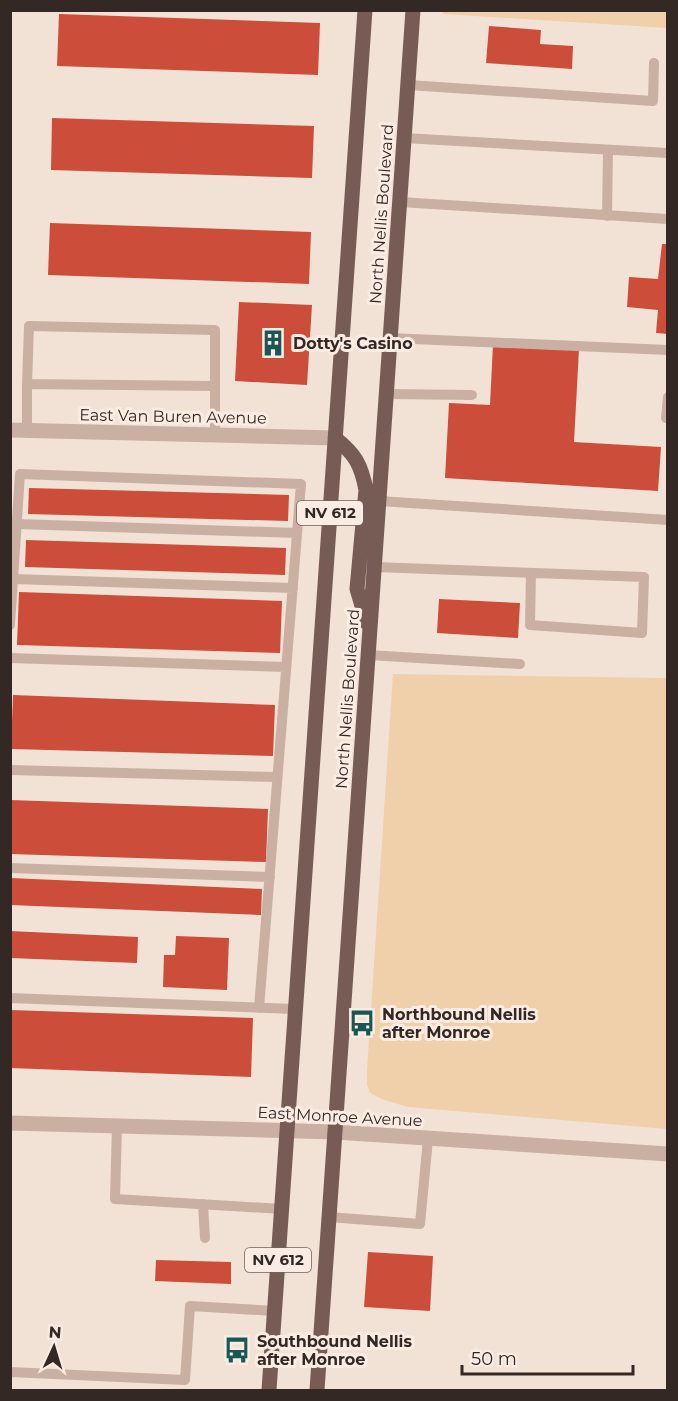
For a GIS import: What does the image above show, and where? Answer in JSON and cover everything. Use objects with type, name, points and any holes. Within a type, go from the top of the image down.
[{"type":"main road","name":"North Nellis Boulevard","points":[[269,1390],[365,10]]},
{"type":"main road","name":"North Nellis Boulevard","points":[[317,1390],[413,10]]},
{"type":"main road","points":[[335,438],[351,451],[363,477],[366,490],[357,589],[370,635]]},
{"type":"street","name":"East Van Buren Avenue","points":[[10,430],[335,438]]},
{"type":"street","name":"East Monroe Avenue","points":[[10,1123],[335,1132],[668,1154]]},
{"type":"lane","points":[[408,85],[653,101],[654,63]]},
{"type":"lane","points":[[404,138],[668,153]]},
{"type":"lane","points":[[607,216],[608,150]]},
{"type":"lane","points":[[400,202],[668,219]]},
{"type":"lane","points":[[27,430],[30,326],[215,330],[215,435]]},
{"type":"lane","points":[[390,339],[668,350]]},
{"type":"lane","points":[[27,384],[215,387]]},
{"type":"lane","points":[[386,394],[472,394]]},
{"type":"lane","points":[[666,418],[668,397]]},
{"type":"lane","points":[[10,625],[20,474],[301,484],[259,1008]]},
{"type":"lane","points":[[379,501],[668,520]]},
{"type":"lane","points":[[17,524],[297,533]]},
{"type":"lane","points":[[375,567],[644,577],[642,633],[530,625],[531,573]]},
{"type":"lane","points":[[13,579],[293,588]]},
{"type":"lane","points":[[369,655],[520,664]]},
{"type":"lane","points":[[10,658],[286,667]]},
{"type":"lane","points":[[10,770],[277,777]]},
{"type":"lane","points":[[10,868],[270,876]]},
{"type":"lane","points":[[10,998],[296,1010]]},
{"type":"lane","points":[[117,1126],[115,1199],[282,1209]]},
{"type":"lane","points":[[329,1217],[420,1224],[428,1138]]},
{"type":"lane","points":[[203,1204],[205,1238]]},
{"type":"lane","points":[[10,1372],[185,1380],[190,1306],[275,1311]]},
{"type":"sand","points":[[443,11],[667,11],[667,28],[443,14]]},
{"type":"sand","points":[[393,674],[667,678],[667,1129],[408,1107],[370,1093],[367,1085],[367,1070]]},
{"type":"building","points":[[59,14],[320,23],[318,75],[57,66]]},
{"type":"building","points":[[489,26],[541,30],[540,44],[573,46],[572,69],[486,63]]},
{"type":"building","points":[[52,118],[314,126],[312,178],[51,170]]},
{"type":"building","points":[[50,223],[311,232],[309,284],[48,275]]},
{"type":"building","points":[[662,244],[668,244],[668,334],[656,333],[658,310],[627,307],[629,277],[658,279]]},
{"type":"building","name":"Dotty's Casino","points":[[239,302],[312,305],[307,385],[235,381]]},
{"type":"building","points":[[493,344],[579,349],[574,442],[661,447],[658,491],[445,478],[449,403],[490,405]]},
{"type":"building","points":[[29,488],[289,495],[288,521],[28,514]]},
{"type":"building","points":[[26,540],[286,548],[285,575],[25,567]]},
{"type":"building","points":[[19,592],[282,601],[280,653],[17,645]]},
{"type":"building","points":[[439,599],[520,603],[518,638],[437,633]]},
{"type":"building","points":[[13,695],[275,705],[273,756],[11,749]]},
{"type":"building","points":[[10,800],[268,809],[266,862],[10,854]]},
{"type":"building","points":[[10,878],[262,889],[261,915],[10,905]]},
{"type":"building","points":[[10,931],[138,937],[137,963],[10,958]]},
{"type":"building","points":[[176,936],[229,938],[227,990],[163,987],[164,955],[175,955]]},
{"type":"building","points":[[10,1010],[253,1018],[251,1077],[10,1068]]},
{"type":"building","points":[[368,1252],[433,1256],[430,1311],[364,1307]]},
{"type":"building","points":[[156,1260],[231,1262],[231,1284],[155,1281]]},
{"type":"place","name":"Dotty's Casino","points":[[273,343]]},
{"type":"place","name":"Northbound Nellis after Monroe","points":[[362,1023]]},
{"type":"place","name":"Southbound Nellis after Monroe","points":[[237,1350]]}]
